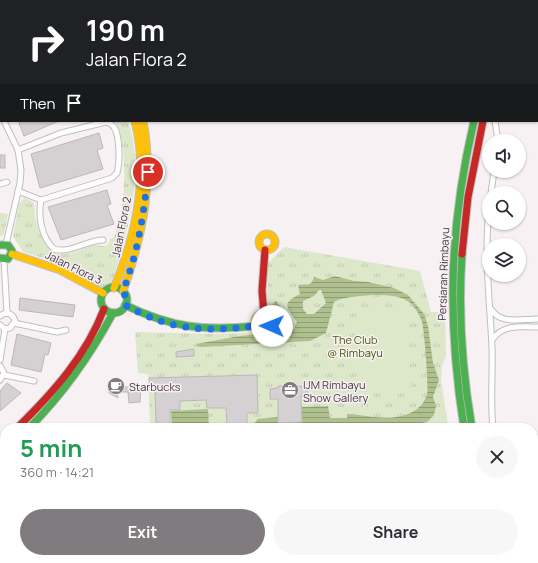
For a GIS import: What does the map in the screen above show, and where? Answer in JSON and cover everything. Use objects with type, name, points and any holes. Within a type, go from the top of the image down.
[{"type":"street","points":[[4,122],[18,150],[22,177],[3,244],[12,248],[12,254],[8,259],[2,259],[7,313]]},
{"type":"street","points":[[18,150],[61,133],[106,122],[114,127],[118,148],[118,170],[115,176],[41,200],[18,190]]},
{"type":"street","name":"Jalan Flora 2","points":[[114,288],[124,266],[136,216],[141,171],[141,145],[135,122]]},
{"type":"street","name":"Jalan Flora 2","points":[[123,291],[132,269],[144,218],[148,172],[148,145],[143,122]]},
{"type":"street","name":"Persiaran Rimbayu","points":[[463,423],[454,360],[452,315],[454,229],[464,165],[474,122]]},
{"type":"street","name":"Persiaran Rimbayu","points":[[471,423],[466,390],[460,325],[461,258],[468,192],[483,122]]},
{"type":"street","points":[[496,122],[497,134]]},
{"type":"street","points":[[0,184],[7,182]]},
{"type":"street","points":[[41,200],[39,218],[54,249],[63,250],[92,241],[103,240]]},
{"type":"street","points":[[488,230],[487,251],[492,367],[490,408],[492,423]]},
{"type":"street","points":[[264,314],[262,291],[266,250]]},
{"type":"street","name":"Jalan Flora 3","points":[[12,254],[60,270],[103,293]]},
{"type":"street","points":[[22,423],[47,398],[72,367],[91,339],[104,309],[101,301],[103,293],[110,288],[123,291],[126,298],[125,305],[120,312],[113,313],[104,309]]},
{"type":"street","points":[[125,305],[148,318],[200,330],[224,330],[256,326],[262,331],[270,328],[272,323],[271,318],[264,314]]},
{"type":"street","points":[[490,308],[502,319],[538,319]]},
{"type":"street","points":[[0,316],[7,313],[13,316],[14,323],[10,328],[5,329],[0,326]]},
{"type":"street","points":[[33,423],[75,378],[98,344],[113,313]]},
{"type":"street","points":[[256,326],[256,318],[264,314]]},
{"type":"street","points":[[14,323],[57,332],[66,330]]},
{"type":"street","points":[[491,341],[497,333],[505,328],[538,327]]},
{"type":"street","points":[[0,360],[5,329]]},
{"type":"street","points":[[0,366],[4,371],[4,375]]},
{"type":"street","points":[[0,380],[4,375]]},
{"type":"street","points":[[4,375],[34,381]]},
{"type":"green space","points":[[116,122],[128,122],[133,140],[135,180],[129,222],[118,263],[112,281],[101,287],[49,260],[23,252],[13,236],[19,204],[24,198],[32,201],[35,208],[35,218],[42,237],[45,243],[55,252],[69,253],[91,246],[108,245],[110,239],[114,238],[118,225],[123,196],[123,150]]},
{"type":"green space","points":[[0,213],[8,214],[4,234],[0,237]]},
{"type":"green space","name":"The Club @ Rimbayu","points":[[284,247],[420,271],[431,312],[445,312],[446,356],[442,367],[441,379],[448,423],[150,423],[148,374],[138,373],[135,332],[216,334],[272,332],[276,322],[267,306],[268,263]]},
{"type":"green space","points":[[407,311],[411,393],[359,393],[358,314]]},
{"type":"shaded area","points":[[335,276],[394,288],[408,295],[424,314],[428,326],[433,363],[439,380],[433,397],[436,406],[434,415],[427,422],[278,423],[302,422],[302,407],[328,406],[330,418],[347,418],[347,414],[388,418],[415,411],[421,405],[427,394],[425,346],[422,322],[417,311],[409,302],[394,296],[364,296],[345,298],[334,302],[326,333],[310,341],[197,346],[196,344],[240,336],[276,332],[280,319],[272,305],[276,301],[286,314],[285,320],[287,324],[291,329],[294,329],[297,322],[288,309],[287,304],[291,299],[300,294],[298,285],[310,284],[314,277],[323,280]],"holes":[[[319,290],[321,290],[326,303],[314,314],[307,314],[303,309],[303,301],[314,296]]]},
{"type":"shaded area","points":[[208,409],[209,423],[172,423],[171,411]]},
{"type":"shaded area","points":[[278,417],[278,423],[254,423],[257,419]]},
{"type":"building","points":[[21,122],[57,122],[24,136],[19,123]]},
{"type":"building","points":[[99,133],[103,148],[97,150],[103,169],[40,188],[31,154]]},
{"type":"building","points":[[0,155],[5,155],[5,168],[0,168]]},
{"type":"building","points":[[107,190],[111,204],[107,205],[114,224],[61,240],[48,207]]},
{"type":"building","points":[[20,298],[75,305],[73,317],[19,310]]},
{"type":"building","points":[[17,334],[51,343],[48,355],[45,354],[41,372],[11,365]]},
{"type":"building","points":[[194,349],[194,356],[176,357],[176,352]]},
{"type":"building","points":[[257,375],[258,413],[247,413],[247,423],[227,423],[226,408],[207,408],[206,400],[180,401],[180,410],[170,410],[170,423],[158,423],[156,422],[155,390],[150,390],[149,378]]},
{"type":"building","points":[[109,381],[122,381],[122,387],[141,387],[140,402],[129,403],[128,392],[117,392],[118,398],[109,393]]},
{"type":"building","points":[[7,383],[21,393],[0,411],[0,391]]},
{"type":"building","points":[[278,386],[307,387],[307,396],[301,396],[302,422],[278,423],[278,399],[270,399],[270,389],[278,388]]},
{"type":"traffic: fast","points":[[463,423],[455,350],[453,274],[455,237],[460,199],[474,122]]},
{"type":"traffic: fast","points":[[0,245],[8,245],[12,251],[8,259],[0,258]]},
{"type":"traffic: fast","points":[[462,254],[460,298],[463,363],[471,423]]},
{"type":"traffic: fast","points":[[114,287],[123,291],[127,300],[123,309],[114,313],[105,309],[101,300],[105,291],[114,287]]},
{"type":"traffic: fast","points":[[125,305],[158,319],[189,326],[204,328],[256,326]]},
{"type":"traffic: fast","points":[[34,423],[53,402],[75,374],[113,313]]},
{"type":"traffic: slow","points":[[114,288],[129,247],[138,206],[141,163],[135,122]]},
{"type":"traffic: slow","points":[[123,291],[136,249],[145,207],[147,165],[143,122]]},
{"type":"traffic: slow","points":[[267,234],[273,236],[275,242],[273,248],[267,250],[261,248],[259,242],[261,236],[267,234]]},
{"type":"traffic: slow","points":[[12,254],[60,270],[103,293]]},
{"type":"traffic: slow","points":[[264,313],[270,316],[273,322],[270,328],[264,331],[258,328],[255,322],[258,316],[264,313]]},
{"type":"traffic: jam","points":[[462,254],[468,197],[483,122]]},
{"type":"traffic: jam","points":[[264,314],[262,291],[265,250]]},
{"type":"traffic: jam","points":[[22,423],[56,387],[78,358],[97,326],[104,309]]},
{"type":"place","name":"Starbucks","points":[[116,386]]},
{"type":"place","name":"IJM Rimbayu Show Gallery","points":[[290,390]]},
{"type":"route","points":[[148,172],[144,218],[132,269],[123,291],[126,298],[125,305],[148,318],[200,330],[224,330],[256,326],[259,330],[265,331],[272,326]]}]
